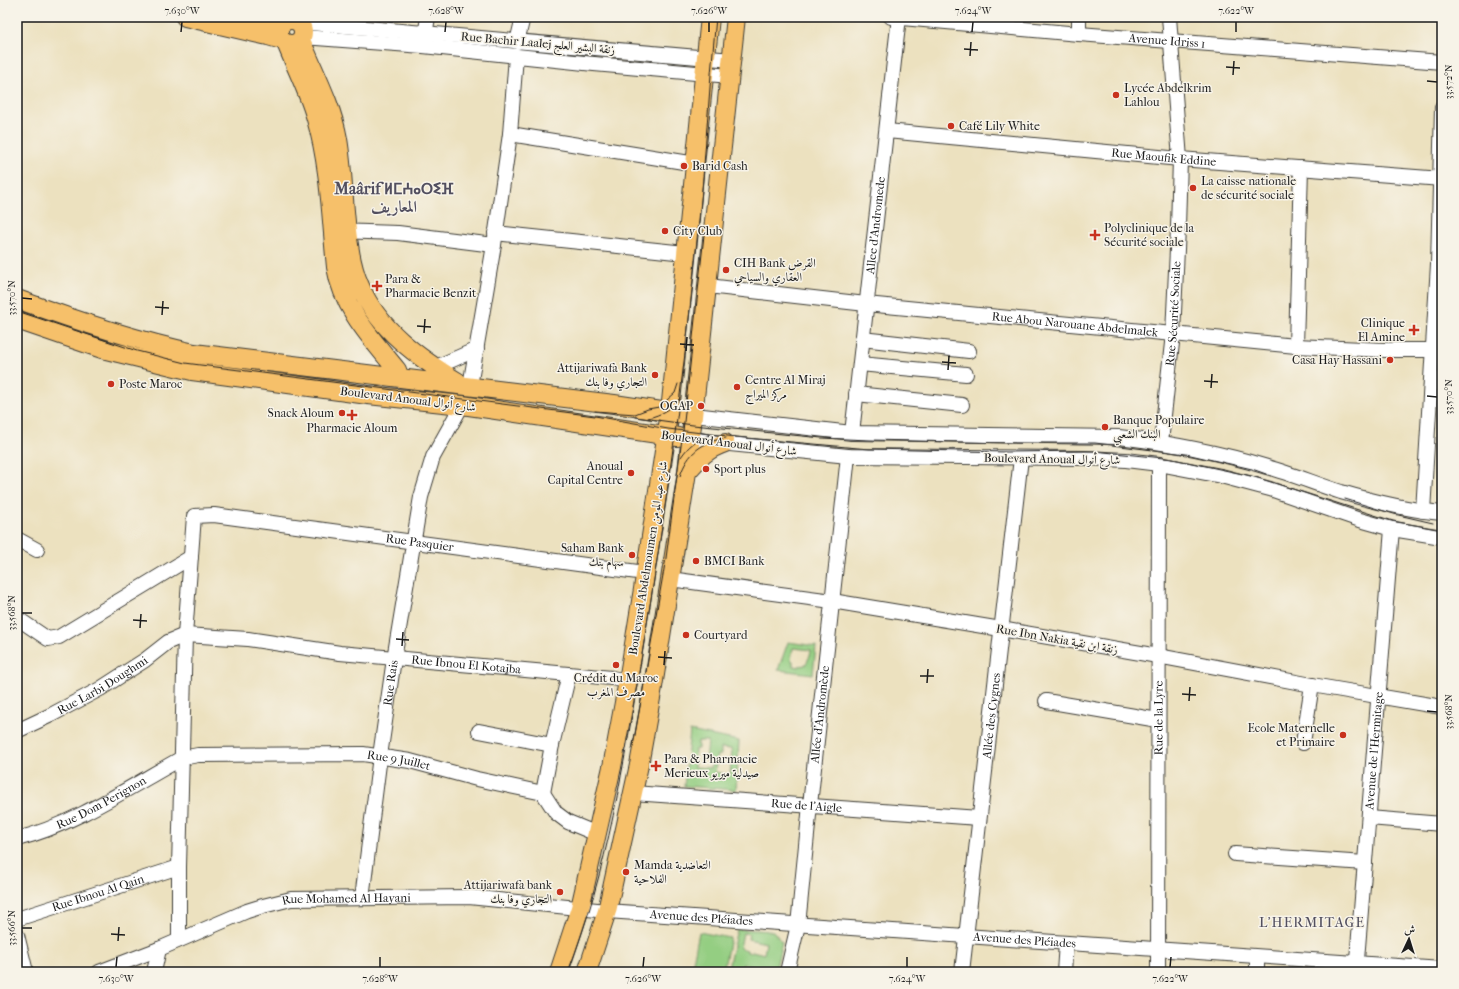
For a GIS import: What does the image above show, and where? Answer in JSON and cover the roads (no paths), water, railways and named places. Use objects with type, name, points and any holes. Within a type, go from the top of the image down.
[{"type":"main road","points":[[185,17],[268,36],[293,34]]},
{"type":"main road","points":[[245,17],[267,20],[293,34],[326,99],[338,138],[340,231],[337,274],[349,306],[362,327],[397,370],[400,378]]},
{"type":"main road","name":"Boulevard Abdelmoumen شارع عبد المومن","points":[[558,972],[580,908],[612,768],[628,681],[667,436],[710,17]]},
{"type":"main road","name":"Boulevard Abdelmoumen شارع عبد المومن","points":[[587,972],[607,911],[633,793],[653,687],[688,472],[736,17]]},
{"type":"main road","points":[[340,231],[359,285],[368,303],[378,317],[422,359],[434,368],[467,386]]},
{"type":"main road","name":"Boulevard Anoual شارع أنوال","points":[[17,299],[127,336],[194,353],[694,415]]},
{"type":"main road","name":"Boulevard Anoual شارع أنوال","points":[[17,320],[102,349],[192,371],[462,406],[667,436],[691,438]]},
{"type":"main road","points":[[614,404],[653,402],[660,398],[673,386]]},
{"type":"main road","points":[[688,472],[695,462],[710,448],[725,443]]},
{"type":"street","points":[[424,40],[428,17]]},
{"type":"street","points":[[517,42],[523,17]]},
{"type":"street","name":"Avenue Idriss 1","points":[[898,17],[1078,34],[1442,62]]},
{"type":"street","name":"Allee d'Andromede","points":[[852,433],[898,17]]},
{"type":"street","points":[[1078,34],[1079,17]]},
{"type":"street","name":"Rue Sécurité Sociale","points":[[1161,442],[1173,334],[1180,159],[1170,17]]},
{"type":"street","name":"Rue Bachir Laalej زنقة البشير العلج","points":[[293,34],[330,21],[424,40],[516,56],[705,66]]},
{"type":"street","name":"Rue Bachir Laalej زنقة البشير العلج","points":[[293,34],[424,40],[517,42],[705,66]]},
{"type":"street","points":[[467,386],[477,349],[495,239],[510,134],[516,56]]},
{"type":"street","points":[[705,66],[731,68]]},
{"type":"street","points":[[1423,511],[1438,350],[1438,264],[1442,107]]},
{"type":"street","name":"Rue Maoufik Eddine","points":[[886,131],[1180,159],[1441,178]]},
{"type":"street","points":[[510,134],[696,164]]},
{"type":"street","points":[[1296,346],[1301,168]]},
{"type":"street","points":[[340,231],[495,239],[685,253]]},
{"type":"street","name":"Rue Abou Narouane Abdelmalek","points":[[708,286],[866,304],[1296,346],[1438,350]]},
{"type":"street","points":[[862,339],[969,351]]},
{"type":"street","points":[[434,368],[477,349]]},
{"type":"street","points":[[860,364],[966,374]]},
{"type":"street","points":[[856,394],[962,405]]},
{"type":"street","name":"Rue Rais","points":[[362,898],[394,659],[421,497],[433,457],[462,406]]},
{"type":"street","name":"Boulevard Anoual شارع أنوال","points":[[694,415],[852,433],[1112,437],[1161,442],[1209,451],[1260,465],[1341,492],[1388,505],[1442,513]]},
{"type":"street","name":"Boulevard Anoual شارع أنوال","points":[[691,438],[848,456],[1107,459],[1159,464],[1246,482],[1360,520],[1392,529],[1442,537]]},
{"type":"street","name":"Allée d'Andromède","points":[[787,972],[798,925],[848,456]]},
{"type":"street","name":"Allée des Cygnes","points":[[962,972],[1021,458]]},
{"type":"street","name":"Rue de la Lyre","points":[[1158,972],[1159,464]]},
{"type":"street","name":"Rue Pasquier","points":[[191,557],[194,516],[214,515],[413,543],[645,573]]},
{"type":"street","name":"Avenue de l'Hermitage","points":[[1356,968],[1392,529]]},
{"type":"street","points":[[17,539],[37,550]]},
{"type":"street","points":[[17,618],[48,639],[59,638],[191,557]]},
{"type":"street","points":[[180,940],[179,867],[185,635],[191,557]]},
{"type":"street","name":"Rue Ibn Nakia زنقة ابن نقية","points":[[670,579],[832,601],[1158,656],[1312,685],[1442,706]]},
{"type":"street","name":"Rue Ibnou El Kotaiba","points":[[185,635],[248,639],[340,653],[394,659],[569,674],[628,681]]},
{"type":"street","name":"Rue Larbi Doughmi","points":[[17,731],[100,689],[145,660],[168,642],[185,635]]},
{"type":"street","points":[[569,674],[552,744],[543,793],[556,814],[568,822],[597,834]]},
{"type":"street","points":[[1303,743],[1312,685]]},
{"type":"street","points":[[1046,701],[1158,720]]},
{"type":"street","points":[[479,731],[552,744]]},
{"type":"street","name":"Rue 9 Juillet","points":[[182,758],[206,755],[363,754],[410,761],[477,779],[543,793]]},
{"type":"street","name":"Rue Dom Perignon","points":[[17,839],[55,826],[92,808],[182,758]]},
{"type":"street","name":"Rue de l'Aigle","points":[[633,793],[979,818]]},
{"type":"street","points":[[1369,818],[1442,824]]},
{"type":"street","points":[[1235,854],[1365,863]]},
{"type":"street","name":"Rue Ibnou Al Qain","points":[[17,919],[179,867]]},
{"type":"street","name":"Rue Mohamed Al Hayani","points":[[99,972],[160,949],[247,912],[263,906],[291,899],[469,897],[607,911]]},
{"type":"street","name":"Avenue des Pléiades","points":[[607,911],[1257,957],[1356,968],[1442,969]]},
{"type":"street","points":[[17,935],[26,972]]},
{"type":"street","points":[[1064,972],[1066,943]]},
{"type":"street","points":[[154,972],[160,949]]},
{"type":"street","points":[[1257,957],[1257,972]]},
{"type":"tram line","points":[[568,972],[594,894],[613,815],[650,603],[666,498],[693,288],[716,17]]},
{"type":"tram line","points":[[633,746],[666,558],[683,431],[704,235]]},
{"type":"tram line","points":[[17,311],[137,351],[185,363],[595,416],[668,429],[736,437],[869,449],[1007,452],[1094,451],[1173,459],[1252,476],[1393,521],[1442,530]]},
{"type":"tram line","points":[[595,411],[635,414],[659,407],[675,393],[678,384]]},
{"type":"tram line","points":[[648,418],[666,411],[680,398]]},
{"type":"tram line","points":[[635,417],[693,425],[822,438],[1007,443],[1095,443],[1186,454],[1252,469],[1266,474]]},
{"type":"tram line","points":[[681,457],[693,443],[710,435]]},
{"type":"tram line","points":[[680,476],[687,460],[692,454],[703,445],[726,438]]},
{"type":"tram line","points":[[1345,499],[1394,514],[1433,523]]},
{"type":"place","name":"Lycée Abdelkrim Lahlou","points":[[1116,95]]},
{"type":"place","name":"Café Lily White","points":[[951,126]]},
{"type":"place","name":"Barid Cash","points":[[684,166]]},
{"type":"place","name":"La caisse nationale de sécurité sociale","points":[[1193,188]]},
{"type":"place","name":"City Club","points":[[665,231]]},
{"type":"place","name":"Polyclinique de la Sécurité sociale","points":[[1095,235]]},
{"type":"place","name":"CIH Bank القرض العقاري والسياحي","points":[[726,270]]},
{"type":"place","name":"Para & Pharmacie Benzit","points":[[377,286]]},
{"type":"place","name":"Clinique El Amine","points":[[1414,330]]},
{"type":"place","name":"Casa Hay Hassani","points":[[1390,360]]},
{"type":"place","name":"Attijariwafa Bank التجاري وفا بنك","points":[[655,375]]},
{"type":"place","name":"Poste Maroc","points":[[111,384]]},
{"type":"place","name":"Centre Al Miraj مركز الميراج","points":[[737,387]]},
{"type":"place","name":"OGAP","points":[[701,406]]},
{"type":"place","name":"Snack Aloum","points":[[342,413]]},
{"type":"place","name":"Pharmacie Aloum","points":[[352,415]]},
{"type":"place","name":"Banque Populaire البنك الشعبي","points":[[1105,427]]},
{"type":"place","name":"Sport plus","points":[[706,469]]},
{"type":"place","name":"Anoual Capital Centre","points":[[631,473]]},
{"type":"place","name":"Saham Bank سهام بنك","points":[[632,555]]},
{"type":"place","name":"BMCI Bank","points":[[696,561]]},
{"type":"place","name":"Courtyard","points":[[686,635]]},
{"type":"place","name":"Crédit du Maroc مصرف المغرب","points":[[616,665]]},
{"type":"place","name":"Ecole Maternelle et Primaire","points":[[1343,735]]},
{"type":"place","name":"Para & Pharmacie Merieux صيدلية ميريو","points":[[656,766]]},
{"type":"place","name":"Mamda التعاضدية الفلاحية","points":[[626,872]]},
{"type":"place","name":"Attijariwafa bank التجاري وفا بنك","points":[[560,892]]},
{"type":"district","name":"Maârif ⵍⵎⵄⴰⵔⵉⴼ المعاريف","points":[[394,197]]},
{"type":"district","name":"L'HERMITAGE","points":[[1312,922]]}]
